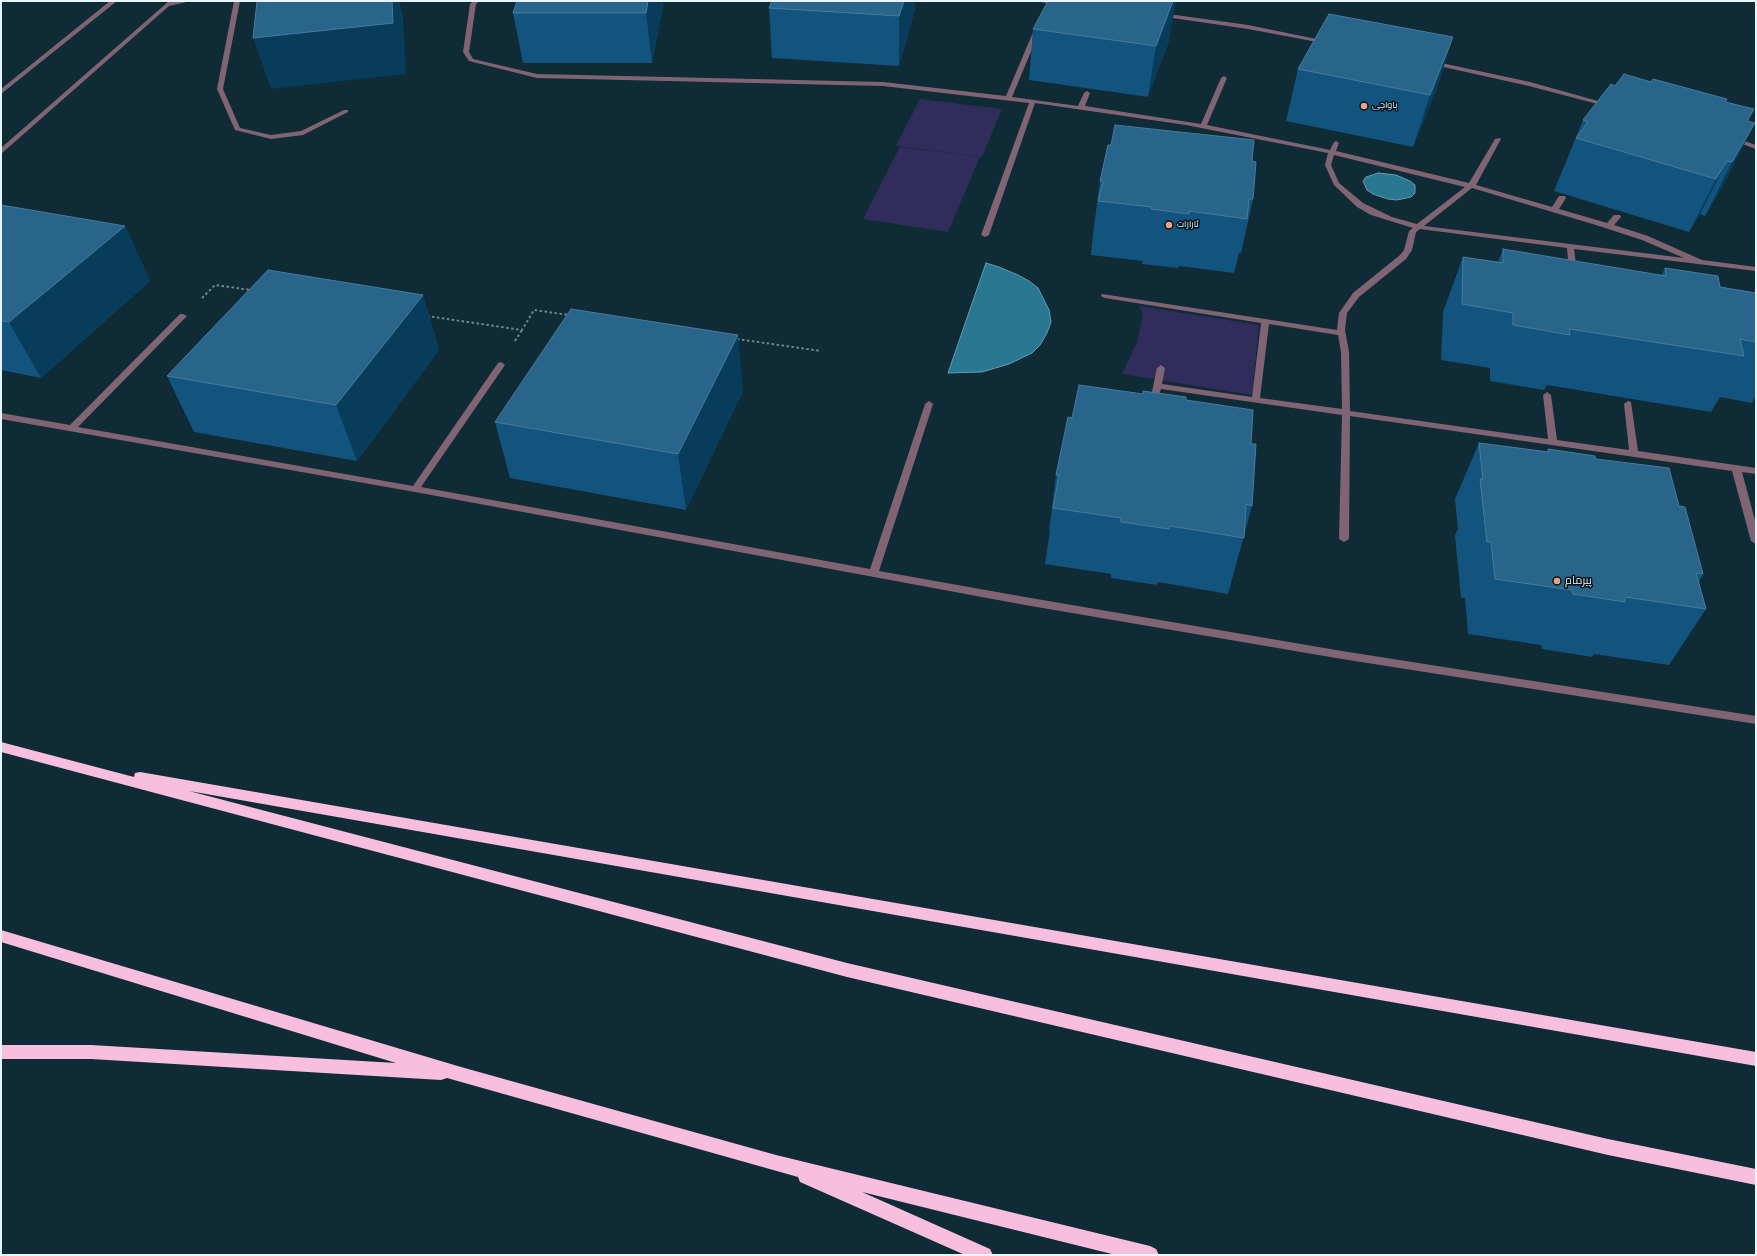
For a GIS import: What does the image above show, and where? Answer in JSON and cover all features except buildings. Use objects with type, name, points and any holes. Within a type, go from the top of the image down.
[{"type":"highway","points":[[1,747],[54,763],[847,970],[1608,1147],[1756,1177]]},
{"type":"highway","points":[[54,763],[1756,1059]]},
{"type":"highway","points":[[1,936],[461,1075],[776,1163],[1150,1255]]},
{"type":"highway","points":[[1,1052],[91,1052],[461,1075]]},
{"type":"highway","points":[[776,1163],[984,1255]]},
{"type":"street","points":[[1,92],[114,1]]},
{"type":"street","points":[[1,152],[170,3],[188,1]]},
{"type":"street","points":[[237,1],[220,89],[237,129],[271,137],[303,133],[346,111]]},
{"type":"street","points":[[476,1],[473,4],[466,52],[471,60],[537,76],[883,84],[1081,107],[1185,126],[1203,126],[1332,152],[1471,186],[1555,209],[1609,226],[1645,238],[1700,262]]},
{"type":"street","points":[[1039,1],[1070,5]]},
{"type":"street","points":[[1156,14],[1248,27],[1331,42]]},
{"type":"street","points":[[1008,98],[1037,30]]},
{"type":"street","points":[[1426,61],[1530,84],[1617,106]]},
{"type":"street","points":[[1203,126],[1224,78]]},
{"type":"street","points":[[1081,107],[1087,93]]},
{"type":"street","points":[[985,234],[1033,101]]},
{"type":"street","points":[[1724,136],[1756,147]]},
{"type":"street","points":[[1344,539],[1346,412],[1345,352],[1342,333],[1343,313],[1349,303],[1362,290],[1404,257],[1408,250],[1413,231],[1471,186],[1498,139]]},
{"type":"street","points":[[1336,143],[1328,165],[1336,184],[1348,195],[1374,213],[1418,227],[1756,268]]},
{"type":"street","points":[[1555,209],[1562,198]]},
{"type":"street","points":[[1609,226],[1617,216]]},
{"type":"street","points":[[1570,246],[1573,272]]},
{"type":"street","points":[[1105,296],[1342,333]]},
{"type":"street","points":[[72,428],[183,316]]},
{"type":"street","points":[[1256,400],[1265,321]]},
{"type":"street","points":[[415,489],[501,365]]},
{"type":"street","points":[[1155,400],[1161,368]]},
{"type":"street","points":[[1158,386],[1756,471]]},
{"type":"street","points":[[1547,395],[1553,442]]},
{"type":"street","points":[[873,573],[929,404]]},
{"type":"street","points":[[1628,404],[1634,453]]},
{"type":"street","points":[[1,416],[415,489],[1025,601],[1342,655],[1756,720]]},
{"type":"street","points":[[1736,468],[1756,541]]},
{"type":"path","points":[[183,316],[215,285],[254,291]]},
{"type":"path","points":[[419,315],[522,330],[534,310],[573,315]]},
{"type":"path","points":[[736,339],[821,351]]},
{"type":"shaded area","points":[[920,99],[1002,109],[982,157],[896,146]]},
{"type":"shaded area","points":[[900,147],[980,157],[948,232],[863,219]]},
{"type":"shaded area","points":[[1139,306],[1259,325],[1252,395],[1122,374],[1137,342],[1143,314]]},
{"type":"water","points":[[1378,173],[1396,175],[1410,181],[1415,185],[1415,193],[1411,197],[1397,200],[1388,199],[1373,194],[1367,190],[1363,181],[1366,177]]},
{"type":"water","points":[[986,263],[1018,275],[1038,288],[1049,310],[1051,322],[1040,345],[1032,353],[1009,364],[982,372],[948,373]]},
{"type":"place","name":"باواجی","points":[[1364,106]]},
{"type":"place","name":"ئارارات","points":[[1169,225]]},
{"type":"place","name":"پیرمام","points":[[1557,581]]}]
